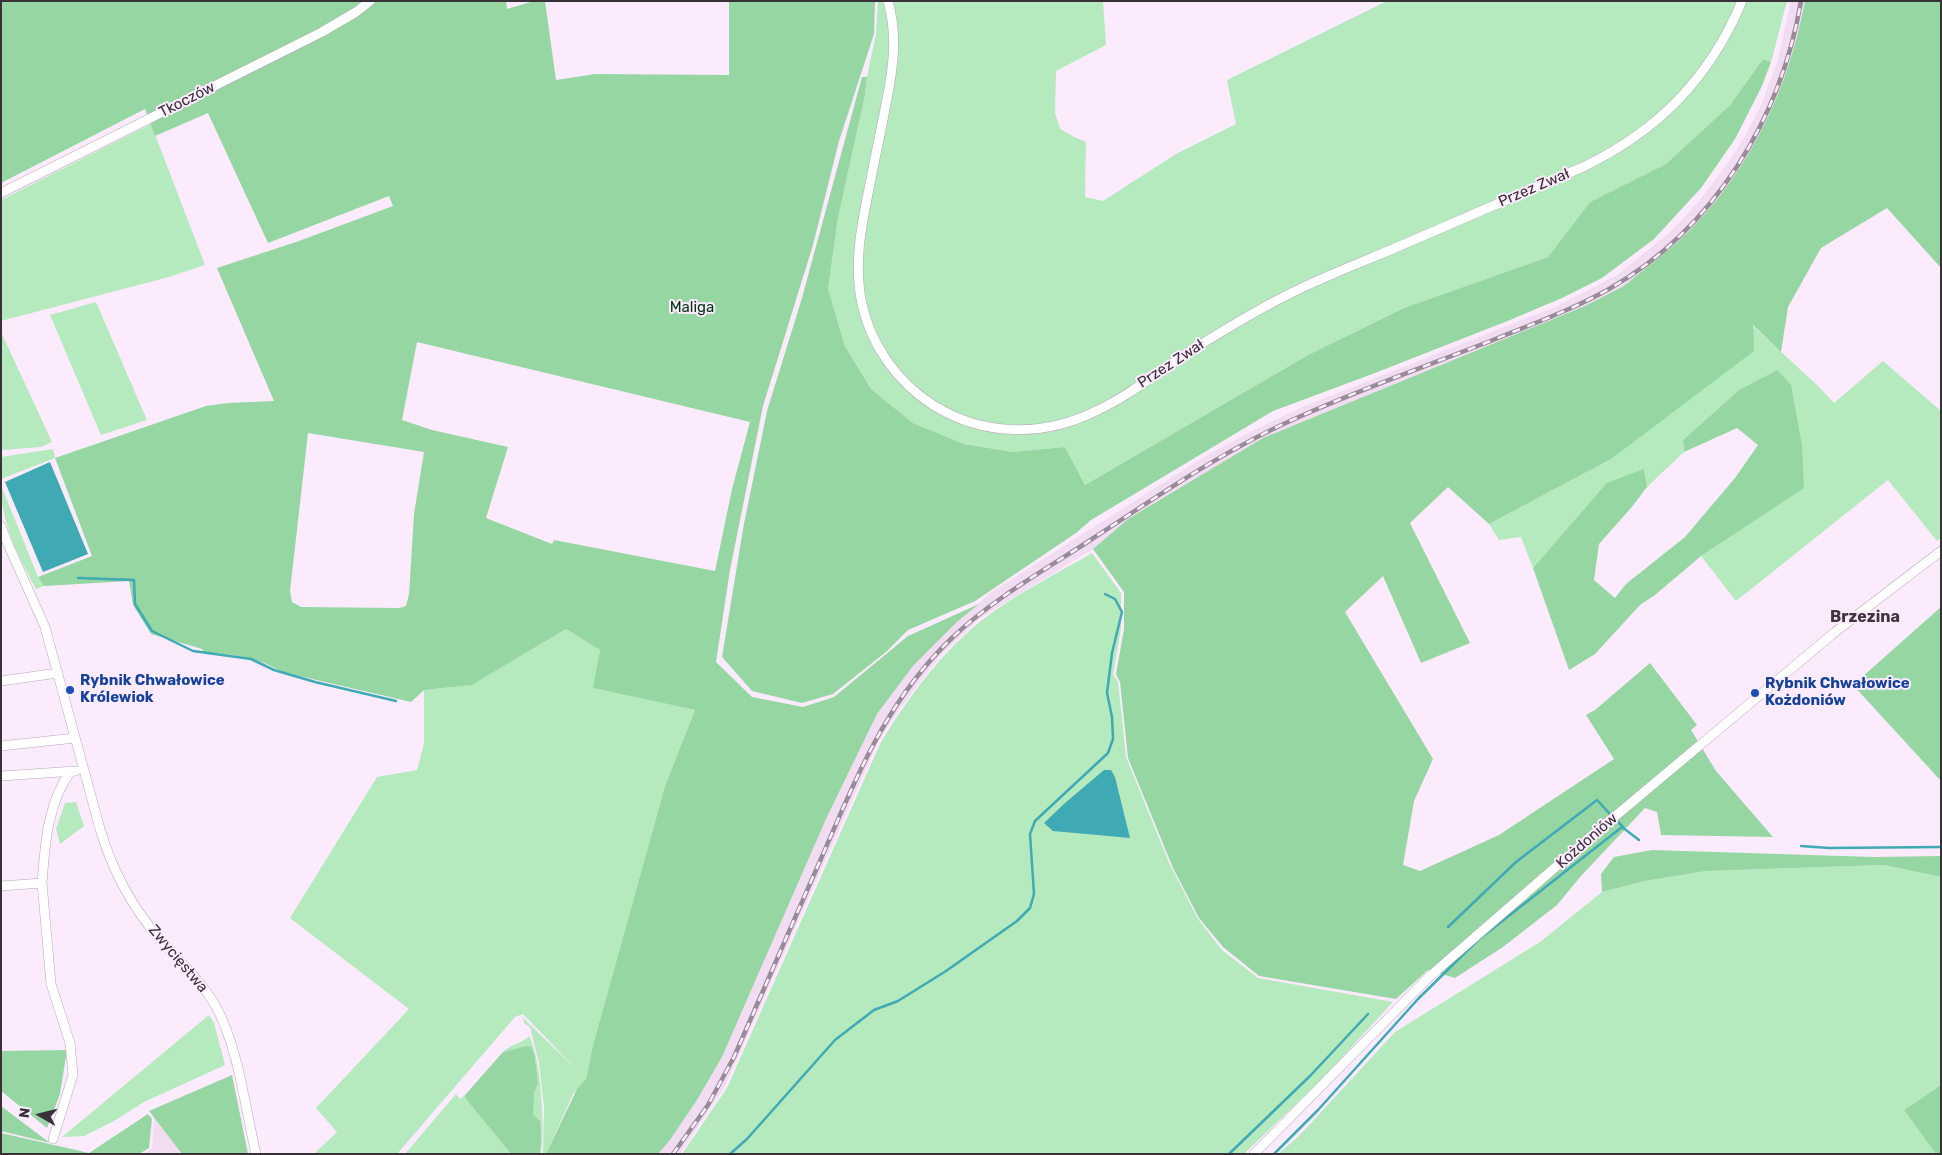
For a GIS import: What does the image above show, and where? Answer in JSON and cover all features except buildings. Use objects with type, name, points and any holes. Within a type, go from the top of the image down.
[{"type":"street","name":"Tkoczów","points":[[1,193],[322,32],[356,12],[370,1]]},
{"type":"street","name":"Przez Zwał","points":[[888,1],[893,27],[893,63],[858,251],[858,281],[865,318],[872,336],[887,361],[909,387],[926,401],[971,423],[999,429],[1016,430],[1054,427],[1088,416],[1118,399],[1230,326],[1283,297],[1583,167],[1623,145],[1662,116],[1699,77],[1724,38],[1742,1]]},
{"type":"street","name":"Zwycięstwa","points":[[1,526],[4,543],[41,618],[58,673],[103,840],[124,888],[138,911],[158,937],[204,989],[224,1024],[233,1049],[256,1154]]},
{"type":"street","name":"Kożdoniów","points":[[1254,1154],[1429,977],[1595,833],[1835,632],[1941,551]]},
{"type":"street","points":[[1,681],[58,673]]},
{"type":"street","points":[[1,746],[75,738]]},
{"type":"street","points":[[1,776],[84,769]]},
{"type":"street","points":[[53,1139],[73,1075],[70,1043],[51,984],[42,883],[44,847],[50,820],[60,790],[72,771]]},
{"type":"street","points":[[1,886],[42,883]]},
{"type":"shaded area","points":[[1791,1],[1805,1],[1800,30],[1790,67],[1756,143],[1729,185],[1693,228],[1629,282],[1585,306],[1263,438],[1128,519],[1093,549],[980,618],[939,657],[895,715],[878,742],[725,1086],[680,1154],[658,1154],[670,1140],[697,1100],[722,1057],[826,819],[877,714],[913,666],[958,621],[990,593],[1202,458],[1302,407],[1557,306],[1617,275],[1670,232],[1699,201],[1744,138],[1762,103],[1778,59]]},
{"type":"shaded area","points":[[154,1118],[182,1154],[144,1154],[152,1148]]},
{"type":"green space","name":"Maliga","points":[[1,1],[506,1],[507,9],[534,1],[545,1],[556,80],[595,74],[729,75],[729,1],[875,1],[874,34],[839,141],[813,245],[763,406],[730,570],[716,662],[752,697],[803,707],[834,697],[908,636],[979,604],[958,621],[913,666],[877,714],[826,819],[722,1057],[697,1100],[670,1140],[658,1154],[546,1154],[577,1089],[586,1079],[593,1045],[665,786],[695,710],[593,688],[600,650],[566,629],[472,685],[424,690],[411,702],[282,672],[254,659],[204,652],[202,649],[151,634],[133,605],[129,581],[44,586],[38,577],[92,556],[55,458],[206,406],[274,401],[217,268],[299,241],[393,206],[389,196],[268,243],[208,113],[155,136],[145,109],[1,183]],"holes":[[[417,342],[750,422],[732,489],[715,571],[554,540],[552,544],[486,518],[508,447],[432,430],[402,420]],[[308,433],[424,452],[414,514],[409,594],[406,606],[399,608],[301,607],[292,602],[290,591]]]},
{"type":"green space","points":[[878,1],[1103,1],[1106,45],[1056,71],[1055,113],[1060,129],[1086,142],[1085,197],[1103,201],[1176,154],[1236,124],[1227,80],[1387,1],[1787,1],[1771,62],[1763,59],[1730,105],[1666,164],[1590,202],[1548,257],[1404,308],[1308,355],[1085,485],[1065,447],[1013,452],[964,444],[913,423],[871,389],[845,346],[828,289],[838,218],[865,95],[876,34]]},
{"type":"green space","points":[[1805,1],[1941,1],[1941,268],[1887,208],[1821,248],[1788,307],[1781,352],[1753,325],[1754,351],[1611,459],[1489,524],[1448,487],[1410,523],[1470,643],[1421,663],[1383,576],[1345,612],[1433,759],[1414,801],[1403,865],[1420,871],[1499,835],[1614,759],[1586,715],[1595,710],[1650,663],[1697,725],[1691,730],[1716,771],[1773,837],[1661,835],[1657,812],[1645,808],[1581,876],[1557,905],[1503,947],[1455,978],[1428,970],[1396,999],[1259,976],[1223,947],[1199,918],[1173,868],[1128,758],[1120,682],[1116,674],[1124,629],[1124,592],[1093,549],[1128,519],[1263,438],[1585,306],[1629,282],[1693,227],[1734,177],[1751,150],[1766,122],[1789,63]]},
{"type":"green space","points":[[1763,59],[1771,62],[1762,86],[1735,139],[1701,188],[1654,239],[1602,278],[1562,298],[1510,320],[1273,411],[1091,520],[1076,533],[975,601],[908,630],[886,652],[833,694],[802,703],[752,691],[722,657],[743,529],[767,411],[802,298],[862,77],[867,77],[865,95],[838,218],[828,289],[845,346],[871,389],[913,423],[964,444],[1013,452],[1065,447],[1085,485],[1308,355],[1404,308],[1548,257],[1590,202],[1666,164],[1730,105]]},
{"type":"green space","points":[[151,124],[205,265],[169,277],[1,321],[1,200]]},
{"type":"green space","points":[[96,302],[147,420],[101,435],[50,315]]},
{"type":"green space","points":[[1752,325],[1834,403],[1883,361],[1941,411],[1941,538],[1937,541],[1888,480],[1736,601],[1701,556],[1804,487],[1777,370],[1739,390],[1683,440],[1684,452],[1647,487],[1644,470],[1563,534],[1533,568],[1521,537],[1499,540],[1489,524],[1611,459]]},
{"type":"green space","points":[[1,332],[52,442],[41,447],[1,450]]},
{"type":"green space","points":[[1777,370],[1791,385],[1802,446],[1804,488],[1701,556],[1655,595],[1640,605],[1595,654],[1569,670],[1533,568],[1607,483],[1644,469],[1647,487],[1599,544],[1594,580],[1615,598],[1626,584],[1685,537],[1735,478],[1758,445],[1737,428],[1684,452],[1683,440],[1739,390]]},
{"type":"green space","points":[[53,449],[55,458],[1,479],[1,457]]},
{"type":"green space","points":[[1,485],[38,577],[44,586],[36,589],[17,551],[7,526]]},
{"type":"green space","points":[[1092,553],[1121,593],[1121,629],[1113,674],[1118,682],[1126,757],[1170,865],[1198,919],[1222,950],[1258,978],[1393,1002],[1324,1077],[1244,1154],[682,1154],[727,1088],[880,744],[901,710],[938,663],[981,621],[1021,593]]},
{"type":"green space","points":[[1941,607],[1941,781],[1853,685]]},
{"type":"green space","points":[[566,629],[600,650],[594,688],[695,710],[665,786],[593,1045],[586,1079],[573,1094],[546,1154],[543,1154],[544,1107],[539,1063],[530,1027],[525,1024],[522,1017],[578,1071],[523,1014],[515,1017],[397,1154],[314,1154],[337,1132],[316,1108],[409,1009],[290,918],[377,777],[417,770],[424,743],[424,690],[472,685]]},
{"type":"green space","points":[[76,802],[84,826],[60,844],[56,829],[65,803]]},
{"type":"green space","points":[[1652,850],[1874,857],[1941,856],[1941,877],[1884,865],[1706,871],[1645,881],[1602,892],[1601,874],[1614,857]]},
{"type":"green space","points":[[1884,865],[1941,877],[1941,1085],[1904,1110],[1936,1154],[1278,1154],[1299,1136],[1395,1032],[1540,942],[1602,892],[1645,881],[1706,871]]},
{"type":"green space","points":[[209,1015],[214,1023],[225,1065],[144,1102],[114,1121],[84,1136],[62,1137]]},
{"type":"green space","points":[[529,1036],[533,1046],[536,1060],[541,1094],[542,1143],[541,1154],[541,1140],[532,1106],[538,1084],[535,1056],[521,1048],[503,1052]]},
{"type":"green space","points":[[527,1046],[531,1047],[535,1056],[538,1084],[534,1093],[533,1115],[540,1121],[540,1154],[511,1154],[466,1099],[465,1095],[503,1052]]},
{"type":"green space","points":[[67,1050],[60,1094],[47,1128],[1,1091],[1,1051]]},
{"type":"green space","points":[[232,1075],[248,1154],[182,1154],[149,1111]]},
{"type":"green space","points":[[1941,1085],[1941,1154],[1936,1154],[1904,1110]]},
{"type":"green space","points":[[456,1094],[460,1099],[465,1095],[466,1099],[511,1154],[405,1154]]},
{"type":"green space","points":[[1,1106],[50,1143],[1,1131]]},
{"type":"green space","points":[[148,1114],[152,1119],[149,1148],[139,1154],[1,1154],[1,1133],[89,1153]]},
{"type":"water","points":[[50,462],[88,554],[43,572],[5,482]]},
{"type":"water","points":[[1104,770],[1111,770],[1115,777],[1130,838],[1053,831],[1044,823],[1065,803]]},
{"type":"waterway","points":[[78,578],[134,580],[135,604],[152,631],[193,651],[251,659],[274,670],[315,682],[396,701]]},
{"type":"waterway","points":[[730,1154],[747,1139],[835,1040],[874,1010],[898,1001],[946,971],[1017,921],[1030,908],[1034,894],[1030,834],[1035,821],[1108,753],[1113,739],[1112,717],[1107,693],[1112,653],[1122,612],[1115,599],[1105,594]]},
{"type":"waterway","points":[[1448,927],[1516,862],[1597,800],[1610,814]]},
{"type":"waterway","points":[[1617,821],[1623,827]]},
{"type":"waterway","points":[[1274,1154],[1318,1110],[1418,999],[1478,940],[1622,827],[1639,840]]},
{"type":"waterway","points":[[1801,846],[1829,848],[1941,847]]},
{"type":"waterway","points":[[1229,1154],[1310,1076],[1368,1014]]},
{"type":"railway","points":[[673,1154],[708,1105],[734,1057],[847,800],[875,742],[909,687],[953,637],[968,623],[1019,586],[1166,490],[1246,443],[1301,416],[1349,396],[1566,310],[1595,297],[1647,264],[1680,235],[1711,203],[1737,167],[1759,128],[1777,87],[1791,45],[1801,1]]},
{"type":"place","name":"Rybnik Chwałowice Królewiok","points":[[70,690]]},
{"type":"place","name":"Rybnik Chwałowice Kożdoniów","points":[[1755,693]]},
{"type":"district","name":"Brzezina","points":[[1865,617]]}]
